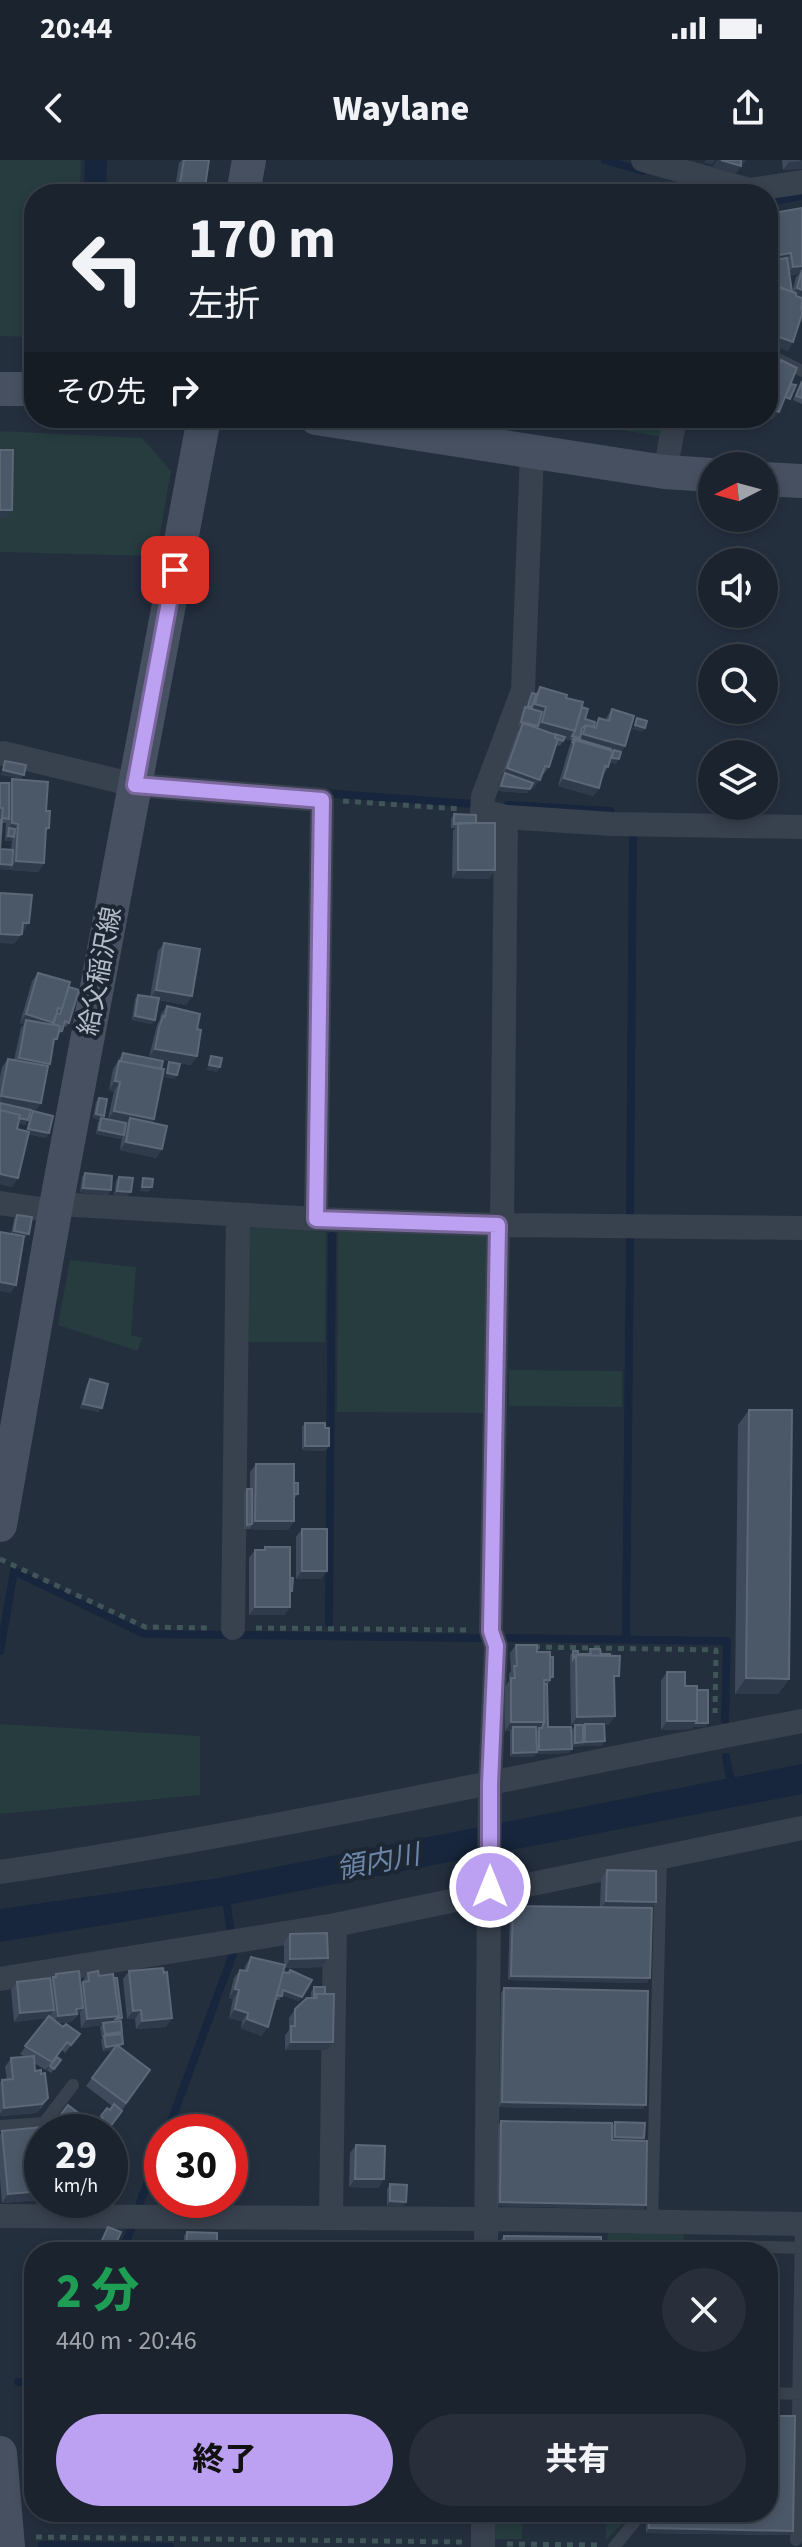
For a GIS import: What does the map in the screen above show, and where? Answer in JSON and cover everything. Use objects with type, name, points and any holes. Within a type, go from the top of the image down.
[{"type":"main road","points":[[245,184],[249,160]]},
{"type":"main road","points":[[0,389],[24,389]]},
{"type":"main road","name":"給父稲沢線","points":[[0,1525],[56,1207],[202,428]]},
{"type":"main road","points":[[380,428],[665,472],[698,474]]},
{"type":"main road","points":[[778,480],[802,481]]},
{"type":"main road","points":[[0,2453],[8,2542]]},
{"type":"street","points":[[643,160],[692,167],[731,184]]},
{"type":"street","points":[[778,187],[802,182]]},
{"type":"street","points":[[665,472],[673,428]]},
{"type":"street","points":[[486,2242],[490,1787],[496,1646],[491,1631],[500,1225],[494,814],[483,797],[523,690],[532,452]]},
{"type":"street","points":[[0,754],[135,785],[322,800],[316,1219]]},
{"type":"street","points":[[494,814],[612,824],[802,827]]},
{"type":"street","points":[[0,1203],[500,1225],[802,1228]]},
{"type":"street","points":[[233,1628],[238,1215]]},
{"type":"street","points":[[0,1872],[235,1834],[490,1787],[802,1721]]},
{"type":"street","points":[[0,1979],[335,1925],[490,1890],[802,1828]]},
{"type":"street","points":[[331,2218],[335,1925]]},
{"type":"street","points":[[0,2216],[652,2222],[732,2240],[802,2224]]},
{"type":"street","points":[[483,2522],[483,2544]]},
{"type":"lane","points":[[778,359],[802,371]]},
{"type":"lane","points":[[652,2222],[661,1857]]},
{"type":"lane","points":[[0,2126],[44,2123],[73,2085]]},
{"type":"lane","points":[[796,2540],[802,2224]]},
{"type":"lane","points":[[778,2245],[801,2248]]},
{"type":"lane","points":[[778,2393],[799,2394]]},
{"type":"lane","points":[[614,2546],[634,2522]]},
{"type":"path","points":[[322,800],[494,814]]},
{"type":"path","points":[[496,1646],[716,1650],[714,1738]]},
{"type":"path","points":[[8,2542],[614,2546]]},
{"type":"green space","points":[[0,160],[81,160],[80,184],[24,184],[24,337],[0,336]]},
{"type":"green space","points":[[608,428],[665,428],[663,437]]},
{"type":"green space","points":[[0,431],[142,438],[171,471],[156,556],[0,552]]},
{"type":"green space","points":[[247,1227],[326,1232],[325,1342],[242,1342]]},
{"type":"green space","points":[[338,1231],[488,1233],[485,1413],[337,1412]]},
{"type":"green space","points":[[70,1260],[136,1267],[131,1335],[142,1338],[138,1351],[58,1325]]},
{"type":"green space","points":[[509,1370],[622,1371],[622,1407],[509,1406]]},
{"type":"green space","points":[[0,1724],[200,1736],[200,1795],[0,1814]]},
{"type":"green space","points":[[608,2231],[684,2233],[684,2242],[607,2242]]},
{"type":"green space","points":[[489,2522],[523,2522],[522,2539],[489,2539]]},
{"type":"green space","points":[[606,2522],[624,2522],[606,2540]]},
{"type":"water","points":[[85,160],[107,160],[106,184],[84,184]]},
{"type":"water","name":"領内川","points":[[802,1764],[802,1794],[227,1905],[0,1942],[0,1909],[219,1878]]},
{"type":"building","points":[[184,160],[209,160],[205,184],[180,184]]},
{"type":"building","points":[[721,160],[741,160],[741,166]]},
{"type":"building","points":[[802,208],[802,266],[793,267],[791,253],[779,255],[778,212]]},
{"type":"building","points":[[787,258],[792,292],[778,286],[778,259]]},
{"type":"building","points":[[802,270],[802,290],[797,288]]},
{"type":"building","points":[[778,287],[802,298],[802,314],[793,342],[778,337]]},
{"type":"building","points":[[781,360],[797,368],[779,412],[778,364]]},
{"type":"building","points":[[802,381],[802,398],[796,396]]},
{"type":"building","points":[[791,384],[796,385],[790,399],[785,397]]},
{"type":"building","points":[[0,450],[13,450],[12,510],[0,510]]},
{"type":"building","points":[[540,687],[583,702],[575,731],[542,722],[546,707],[535,704]]},
{"type":"building","points":[[532,693],[536,694],[532,707],[528,706]]},
{"type":"building","points":[[525,707],[542,712],[538,726],[521,722]]},
{"type":"building","points":[[582,707],[588,709],[585,719],[595,722],[594,727],[586,725],[582,728],[580,738],[572,736]]},
{"type":"building","points":[[612,709],[634,716],[625,746],[583,734],[586,725],[596,728],[599,718],[609,721]]},
{"type":"building","points":[[637,718],[647,721],[645,728],[635,725]]},
{"type":"building","points":[[523,723],[556,735],[558,739],[549,767],[545,766],[540,780],[507,768]]},
{"type":"building","points":[[574,738],[611,750],[575,740],[572,743]]},
{"type":"building","points":[[575,740],[613,751],[599,788],[564,778]]},
{"type":"building","points":[[614,750],[621,752],[619,759],[612,758]]},
{"type":"building","points":[[5,761],[26,765],[24,775],[3,770]]},
{"type":"building","points":[[505,773],[533,783],[530,789],[501,786]]},
{"type":"building","points":[[12,779],[48,782],[46,811],[50,811],[44,863],[16,861],[18,824],[12,823]]},
{"type":"building","points":[[0,783],[9,783],[9,819],[2,818]]},
{"type":"building","points":[[454,814],[476,815],[476,823],[454,824]]},
{"type":"building","points":[[458,823],[495,823],[495,870],[458,870]]},
{"type":"building","points":[[9,828],[15,829],[14,837],[8,836]]},
{"type":"building","points":[[0,849],[13,850],[12,865],[0,864]]},
{"type":"building","points":[[0,893],[32,895],[29,923],[23,923],[22,934],[0,934]]},
{"type":"building","points":[[164,943],[200,949],[192,996],[156,990]]},
{"type":"building","points":[[38,973],[70,982],[54,1023],[26,1014]]},
{"type":"building","points":[[69,987],[79,990],[69,1023],[65,1021],[62,1031],[59,1030],[60,1026],[52,1024],[57,1013],[60,1014]]},
{"type":"building","points":[[138,995],[159,998],[155,1020],[135,1016]]},
{"type":"building","points":[[167,1006],[200,1014],[197,1056],[155,1049]]},
{"type":"building","points":[[26,1020],[60,1026],[57,1039],[54,1039],[50,1064],[19,1058]]},
{"type":"building","points":[[123,1053],[163,1061],[161,1069],[121,1061]]},
{"type":"building","points":[[211,1056],[222,1058],[220,1067],[209,1065]]},
{"type":"building","points":[[8,1059],[48,1066],[41,1103],[1,1096]]},
{"type":"building","points":[[119,1061],[164,1069],[154,1119],[114,1111],[120,1082],[115,1081]]},
{"type":"building","points":[[169,1062],[180,1064],[177,1075],[167,1073]]},
{"type":"building","points":[[99,1098],[107,1099],[104,1116],[96,1114]]},
{"type":"building","points":[[0,1103],[31,1110],[28,1120],[0,1110]]},
{"type":"building","points":[[0,1110],[20,1115],[17,1129],[29,1132],[18,1178],[0,1174]]},
{"type":"building","points":[[33,1111],[53,1116],[49,1133],[28,1129]]},
{"type":"building","points":[[101,1118],[126,1123],[124,1135],[99,1130]]},
{"type":"building","points":[[130,1118],[167,1126],[162,1149],[126,1142]]},
{"type":"building","points":[[85,1173],[112,1176],[111,1190],[83,1188]]},
{"type":"building","points":[[119,1177],[133,1178],[131,1192],[117,1191]]},
{"type":"building","points":[[143,1178],[153,1179],[152,1187],[142,1187]]},
{"type":"building","points":[[17,1215],[32,1217],[29,1234],[14,1231]]},
{"type":"building","points":[[0,1232],[24,1236],[16,1285],[0,1282]]},
{"type":"building","points":[[90,1379],[108,1384],[102,1408],[83,1404]]},
{"type":"building","points":[[749,1410],[792,1410],[789,1679],[746,1678]]},
{"type":"building","points":[[305,1423],[325,1423],[325,1428],[329,1428],[329,1446],[305,1446]]},
{"type":"building","points":[[256,1464],[294,1464],[294,1521],[255,1521]]},
{"type":"building","points":[[294,1483],[298,1483],[298,1494],[294,1494]]},
{"type":"building","points":[[247,1489],[252,1489],[252,1524],[247,1525]]},
{"type":"building","points":[[302,1529],[327,1529],[327,1571],[302,1571]]},
{"type":"building","points":[[265,1547],[290,1547],[290,1607],[255,1607],[255,1550],[265,1550]]},
{"type":"building","points":[[516,1645],[537,1645],[537,1652],[550,1652],[550,1680],[544,1680],[544,1722],[511,1722],[511,1678],[515,1678],[514,1666],[517,1666]]},
{"type":"building","points":[[590,1649],[600,1649],[601,1654],[610,1656],[576,1655],[573,1659],[573,1651],[591,1654]]},
{"type":"building","points":[[576,1655],[620,1656],[619,1676],[614,1676],[615,1716],[577,1717]]},
{"type":"building","points":[[550,1657],[553,1657],[553,1677],[550,1677]]},
{"type":"building","points":[[667,1672],[685,1672],[685,1686],[697,1686],[697,1721],[667,1721]]},
{"type":"building","points":[[544,1684],[547,1684],[548,1727],[571,1727],[572,1749],[539,1750],[539,1728],[544,1722]]},
{"type":"building","points":[[697,1690],[708,1690],[708,1723],[696,1723]]},
{"type":"building","points":[[585,1724],[604,1724],[605,1741],[585,1742]]},
{"type":"building","points":[[575,1725],[583,1725],[583,1742],[575,1743]]},
{"type":"building","points":[[513,1727],[536,1727],[537,1752],[513,1753]]},
{"type":"building","points":[[607,1870],[656,1871],[656,1902],[606,1901]]},
{"type":"building","points":[[513,1906],[652,1908],[650,1978],[511,1976]]},
{"type":"building","points":[[327,1933],[328,1958],[290,1959],[290,1934]]},
{"type":"building","points":[[251,1957],[285,1965],[268,2027],[247,2019],[248,2013],[235,2009],[239,1990],[235,1989],[240,1970],[247,1971]]},
{"type":"building","points":[[163,1968],[164,1973],[167,1972],[172,2018],[142,2021],[141,2010],[133,2011],[129,1971]]},
{"type":"building","points":[[290,1970],[312,1980],[302,1997],[283,1990],[282,1996],[277,1995],[283,1972],[289,1973]]},
{"type":"building","points":[[79,1971],[83,2008],[76,2009],[77,2014],[58,2016],[53,1977]]},
{"type":"building","points":[[98,1971],[99,1976],[113,1974],[119,2016],[87,2019],[83,1982],[89,1981],[88,1973]]},
{"type":"building","points":[[50,1978],[54,2010],[20,2013],[17,1982]]},
{"type":"building","points":[[114,1978],[117,1978],[122,2018],[116,2019],[119,2016]]},
{"type":"building","points":[[314,1987],[325,1987],[325,1994],[314,1997]]},
{"type":"building","points":[[504,1988],[648,1991],[646,2105],[502,2102]]},
{"type":"building","points":[[316,1994],[334,1994],[333,2042],[291,2042],[295,2009],[307,1998],[317,1998]]},
{"type":"building","points":[[49,2016],[63,2027],[66,2024],[80,2034],[71,2045],[67,2042],[52,2062],[25,2046]]},
{"type":"building","points":[[121,2021],[122,2032],[105,2034],[103,2023]]},
{"type":"building","points":[[122,2034],[123,2044],[106,2047],[104,2036]]},
{"type":"building","points":[[117,2045],[150,2070],[126,2103],[92,2078]]},
{"type":"building","points":[[34,2056],[35,2071],[45,2073],[48,2098],[42,2104],[4,2108],[2,2080],[13,2079],[11,2058]]},
{"type":"building","points":[[57,2057],[61,2060],[54,2069],[50,2066]]},
{"type":"building","points":[[114,2104],[122,2111],[120,2114],[102,2114],[107,2108],[110,2110]]},
{"type":"building","points":[[68,2105],[80,2114],[61,2114]]},
{"type":"building","points":[[501,2121],[612,2123],[612,2140],[647,2141],[646,2205],[500,2202]]},
{"type":"building","points":[[615,2122],[645,2123],[644,2138],[615,2137]]},
{"type":"building","points":[[24,2129],[24,2193],[8,2194],[2,2131]]},
{"type":"building","points":[[356,2145],[385,2146],[384,2179],[355,2179]]},
{"type":"building","points":[[390,2184],[407,2185],[406,2202],[390,2201]]},
{"type":"building","points":[[108,2227],[121,2232],[116,2242],[101,2242]]},
{"type":"building","points":[[187,2232],[217,2233],[217,2242],[186,2242]]},
{"type":"building","points":[[504,2236],[601,2237],[601,2242],[504,2242]]},
{"type":"building","points":[[778,2416],[795,2416],[793,2531],[649,2528],[649,2522],[778,2522]]},
{"type":"waterway","points":[[605,160],[642,171]]},
{"type":"waterway","points":[[778,200],[802,196]]},
{"type":"waterway","points":[[323,793],[473,804]]},
{"type":"waterway","points":[[508,805],[610,811]]},
{"type":"waterway","points":[[630,1217],[633,832]]},
{"type":"waterway","points":[[329,1623],[332,1236]]},
{"type":"waterway","points":[[626,1640],[630,1238]]},
{"type":"waterway","points":[[0,1651],[14,1571],[144,1634],[480,1638]]},
{"type":"waterway","points":[[504,1638],[727,1641],[725,1720]]},
{"type":"waterway","points":[[726,1757],[732,1787]]},
{"type":"waterway","points":[[226,1897],[230,1928]]},
{"type":"waterway","points":[[174,2114],[233,1954]]},
{"type":"waterway","points":[[140,2202],[144,2192]]},
{"type":"waterway","points":[[126,2242],[131,2229]]},
{"type":"waterway","points":[[18,2382],[24,2382]]},
{"type":"waterway","points":[[42,2545],[170,2547]]},
{"type":"route","points":[[175,570],[135,785],[322,800],[316,1219],[498,1225],[491,1631],[496,1646],[490,1784],[490,1887]]}]
